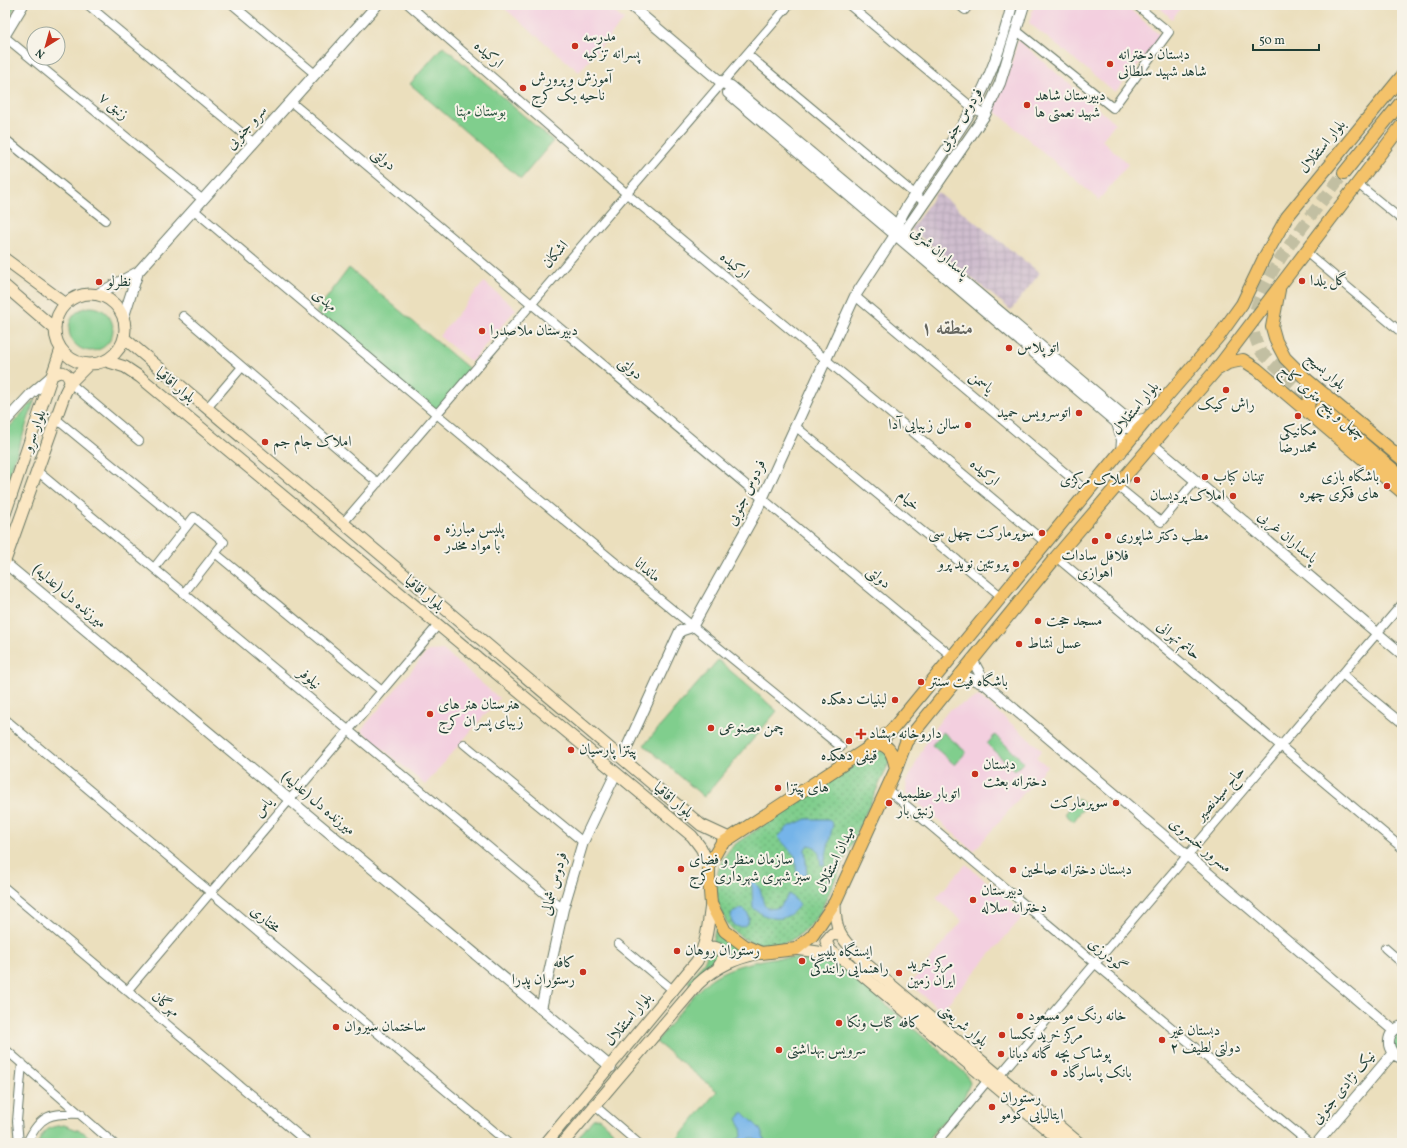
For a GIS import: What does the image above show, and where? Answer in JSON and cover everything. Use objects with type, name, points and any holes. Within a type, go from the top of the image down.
[{"type":"main road","name":"بلوار استقلال","points":[[865,750],[891,731],[1148,418],[1219,336],[1242,304],[1264,258],[1287,217],[1393,90],[1402,76]]},
{"type":"main road","points":[[1344,174],[1402,102]]},
{"type":"main road","points":[[960,674],[1056,557],[1216,370],[1379,158],[1402,125]]},
{"type":"main road","points":[[1379,158],[1402,137]]},
{"type":"main road","points":[[5,259],[66,304]]},
{"type":"main road","name":"بلوار بسیج","points":[[1280,285],[1272,327],[1276,341],[1285,358],[1295,369],[1402,459]]},
{"type":"main road","points":[[5,286],[55,329]]},
{"type":"main road","points":[[96,295],[113,303],[123,319],[125,328],[124,338],[120,347],[106,361],[89,364],[78,362],[68,357],[61,349],[55,329],[60,311],[66,304],[80,296],[96,295]]},
{"type":"main road","name":"بلوار اقاقیا","points":[[124,338],[701,825],[729,838]]},
{"type":"main road","name":"بلوار سرو","points":[[5,514],[61,349]]},
{"type":"main road","name":"چهل و پنج متری کاج","points":[[1216,370],[1228,363],[1243,360],[1257,369],[1317,412],[1402,492]]},
{"type":"main road","name":"بلوار اقاقیا","points":[[106,361],[125,368],[140,377],[692,836],[701,848],[709,865]]},
{"type":"main road","name":"بلوار سرو","points":[[5,562],[55,418],[70,383],[89,364]]},
{"type":"main road","points":[[53,375],[58,372],[65,372],[69,377],[70,383]]},
{"type":"main road","points":[[1326,395],[1314,395],[1309,400],[1308,409],[1317,412],[1402,477]]},
{"type":"main road","name":"میدان استقلال","points":[[796,949],[812,936],[835,902],[888,790],[906,742],[960,674]]},
{"type":"main road","points":[[796,949],[761,953],[745,946],[725,931],[711,904],[709,865],[718,848],[729,838],[865,750],[878,744],[885,746],[892,754],[896,769]]},
{"type":"main road","points":[[835,902],[835,923],[839,935],[832,934],[826,941],[830,950],[837,956]]},
{"type":"main road","name":"بلوار استقلال","points":[[546,1143],[611,1067],[697,961],[704,949],[711,904]]},
{"type":"main road","name":"بلوار شریعتی","points":[[839,935],[864,962],[1079,1143]]},
{"type":"main road","points":[[704,949],[711,946],[718,948],[723,953],[723,960],[719,966]]},
{"type":"main road","name":"بلوار شریعتی","points":[[796,949],[837,956],[858,970],[1063,1143]]},
{"type":"main road","name":"بلوار استقلال","points":[[563,1143],[698,984],[719,966],[738,958],[761,953]]},
{"type":"street","points":[[5,36],[23,5]]},
{"type":"street","points":[[88,5],[254,143]]},
{"type":"street","points":[[233,5],[315,74]]},
{"type":"street","name":"ارکیده","points":[[409,5],[626,194],[1046,543]]},
{"type":"street","name":"پاسداران شرقی","points":[[630,5],[722,83],[731,86],[897,224],[1121,420]]},
{"type":"street","name":"اشکان","points":[[343,523],[789,5]]},
{"type":"street","points":[[849,5],[974,108],[985,115]]},
{"type":"street","name":"فردوس جنوبی","points":[[622,758],[680,631],[692,627],[762,500],[855,296],[895,235],[897,224],[915,195],[974,108],[1001,46],[1012,5]]},
{"type":"street","name":"فردوس جنوبی","points":[[905,231],[985,115],[1000,84],[1024,5]]},
{"type":"street","points":[[1017,31],[1113,108],[1169,32],[1136,5]]},
{"type":"street","name":"سرو جنوبی","points":[[96,295],[138,272],[375,6]]},
{"type":"street","name":"زنبق ۷","points":[[5,36],[203,200]]},
{"type":"street","points":[[747,54],[924,202]]},
{"type":"street","name":"پاسداران شرقی","points":[[722,83],[725,90],[895,235],[1121,420]]},
{"type":"street","name":"دولتی","points":[[291,102],[532,304],[762,500],[953,657]]},
{"type":"street","points":[[5,139],[105,220]]},
{"type":"street","points":[[1358,184],[1402,220]]},
{"type":"street","name":"مهدی","points":[[194,210],[436,415]]},
{"type":"street","points":[[895,235],[905,231]]},
{"type":"street","points":[[1306,252],[1402,333]]},
{"type":"street","name":"سرو جنوبی","points":[[123,319],[138,272]]},
{"type":"street","name":"یاسمن","points":[[855,296],[1088,492]]},
{"type":"street","points":[[183,316],[378,483]]},
{"type":"street","points":[[207,408],[242,367]]},
{"type":"street","points":[[5,422],[31,394],[53,375]]},
{"type":"street","points":[[70,383],[140,441]]},
{"type":"street","name":"ماندانا","points":[[436,415],[841,748]]},
{"type":"street","points":[[55,418],[186,526]]},
{"type":"street","points":[[1120,453],[1122,440],[1121,420],[1139,420],[1148,418]]},
{"type":"street","name":"خیام","points":[[795,426],[1002,597]]},
{"type":"street","name":"پاسداران غربی","points":[[1152,444],[1402,654]]},
{"type":"street","name":"نیلوفر","points":[[36,470],[563,909]]},
{"type":"street","points":[[1117,486],[1161,522],[1195,481]]},
{"type":"street","points":[[154,568],[194,517],[224,542],[184,593]]},
{"type":"street","points":[[215,553],[382,692]]},
{"type":"street","name":"حاتم تهرانی","points":[[1056,557],[1402,848]]},
{"type":"street","name":"میرزنده دل (عدلیه)","points":[[5,562],[611,1067]]},
{"type":"street","name":"حاج سیدنصیر","points":[[999,1076],[1402,604]]},
{"type":"street","name":"یاس","points":[[127,991],[438,625]]},
{"type":"street","points":[[972,659],[986,685]]},
{"type":"street","points":[[960,674],[986,685]]},
{"type":"street","points":[[1342,674],[1402,723]]},
{"type":"street","name":"مسرور خسروی","points":[[986,685],[1187,855],[1398,1028]]},
{"type":"street","name":"مختاری","points":[[5,719],[508,1143]]},
{"type":"street","points":[[464,744],[583,842]]},
{"type":"street","name":"فردوس شمالی","points":[[541,1009],[563,909],[583,842],[616,773]]},
{"type":"street","name":"گودرزی","points":[[888,790],[1309,1143]]},
{"type":"street","name":"مهرگان","points":[[5,888],[308,1143]]},
{"type":"street","points":[[618,944],[674,991]]},
{"type":"street","points":[[1385,948],[1402,963]]},
{"type":"street","points":[[1398,1028],[1390,1034],[1388,1043],[1398,1055]]},
{"type":"street","points":[[5,1050],[22,1063],[113,1143]]},
{"type":"street","name":"نیک نژادی جنوبی","points":[[1318,1143],[1398,1055]]},
{"type":"street","points":[[19,1143],[17,1121],[22,1063]]},
{"type":"street","points":[[936,1143],[988,1080]]},
{"type":"street","points":[[595,1106],[638,1143]]},
{"type":"street","points":[[27,1143],[34,1127],[46,1118],[55,1114],[81,1114]]},
{"type":"shaded area","name":"مدرسه پسرانه تزکیه","points":[[504,5],[606,5],[624,20],[579,72],[503,7]]},
{"type":"shaded area","name":"دبستان دخترانه شاهد شهید سلطانی","points":[[1034,5],[1125,5],[1162,37],[1115,92],[1029,23]]},
{"type":"shaded area","points":[[1157,5],[1183,5],[1172,19]]},
{"type":"shaded area","points":[[1018,40],[1115,123],[1102,140],[1128,164],[1099,200],[993,109],[1011,66]]},
{"type":"shaded area","points":[[937,192],[1040,273],[1011,310],[911,229]]},
{"type":"shaded area","points":[[484,282],[516,309],[471,362],[439,336]]},
{"type":"shaded area","name":"هنرستان هنر های زیبای پسران کرج","points":[[443,650],[499,698],[425,785],[361,730],[428,651]]},
{"type":"shaded area","name":"دبستان دخترانه بعثت","points":[[979,696],[1042,750],[1036,757],[1047,766],[974,851],[907,794],[906,788],[907,782],[929,735],[949,710]]},
{"type":"shaded area","points":[[966,864],[1025,914],[941,1011],[910,984],[962,921],[936,898]]},
{"type":"green space","points":[[5,5],[16,5],[5,25]]},
{"type":"green space","name":"بوستان مهتا","points":[[443,46],[553,141],[521,179],[410,84]]},
{"type":"green space","points":[[349,268],[473,372],[436,415],[316,312]]},
{"type":"green space","points":[[87,307],[95,307],[107,313],[113,325],[113,333],[107,345],[95,351],[87,351],[75,345],[69,333],[69,325],[75,313]]},
{"type":"green space","points":[[35,399],[5,488],[5,432]]},
{"type":"green space","name":"چمن مصنوعی","points":[[718,660],[777,711],[704,797],[644,745]]},
{"type":"green space","points":[[943,732],[966,752],[955,765],[932,745]]},
{"type":"green space","points":[[995,735],[1024,762],[1015,771],[987,744]]},
{"type":"green space","points":[[879,749],[887,753],[889,763],[818,917],[797,937],[781,944],[763,945],[747,940],[734,931],[724,918],[718,902],[716,885],[719,869],[730,849],[744,838]]},
{"type":"green space","points":[[1077,798],[1086,805],[1073,822],[1064,814]]},
{"type":"green space","points":[[716,927],[720,932],[741,948],[728,956],[712,943]]},
{"type":"green space","points":[[713,949],[719,957],[708,965],[691,985],[688,982],[704,962],[709,951]]},
{"type":"green space","points":[[773,958],[818,960],[845,969],[966,1074],[970,1083],[960,1106],[950,1119],[942,1122],[925,1143],[674,1143],[717,1091],[656,1042],[691,998],[707,982],[721,973],[735,967]]},
{"type":"green space","points":[[1402,1027],[1402,1056],[1397,1055],[1390,1038]]},
{"type":"green space","points":[[599,1118],[617,1135],[611,1143],[574,1143],[593,1119]]},
{"type":"green space","points":[[64,1125],[83,1132],[97,1143],[38,1143],[45,1132],[51,1128]]},
{"type":"water","points":[[806,819],[828,819],[833,824],[824,865],[821,865],[817,849],[808,845],[805,849],[807,875],[797,877],[795,856],[778,837],[788,827]]},
{"type":"water","points":[[751,879],[759,888],[767,908],[780,907],[789,894],[800,904],[790,915],[784,917],[772,918],[760,913],[753,908]]},
{"type":"water","points":[[736,909],[744,909],[749,914],[747,925],[744,927],[736,927],[731,922],[731,914]]},
{"type":"water","points":[[743,1112],[760,1129],[766,1143],[750,1138],[745,1143],[729,1143],[742,1137],[741,1126],[737,1119]]},
{"type":"tunnel","points":[[1321,408],[1262,353],[1258,346],[1253,324],[1257,306],[1276,266],[1304,225],[1344,173]]},
{"type":"place","name":"مدرسه پسرانه تزکیه","points":[[575,46]]},
{"type":"place","name":"دبستان دخترانه شاهد شهید سلطانی","points":[[1110,64]]},
{"type":"place","name":"آموزش و پرورش ناحیه یک کرج","points":[[523,88]]},
{"type":"place","name":"دبیرستان شاهد شهید نعمتی ها","points":[[1027,105]]},
{"type":"place","name":"گل یلدا","points":[[1302,281]]},
{"type":"place","name":"نظرلو","points":[[99,282]]},
{"type":"place","name":"دبیرستان ملاصدرا","points":[[482,331]]},
{"type":"place","name":"اتو پلاس","points":[[1009,348]]},
{"type":"place","name":"راش کیک","points":[[1226,390]]},
{"type":"place","name":"اتوسرویس حمید","points":[[1079,413]]},
{"type":"place","name":"مکانیکی محمدرضا","points":[[1298,416]]},
{"type":"place","name":"سالن زیبایی آدا","points":[[968,425]]},
{"type":"place","name":"املاک جام جم","points":[[265,442]]},
{"type":"place","name":"تینان کباب","points":[[1205,477]]},
{"type":"place","name":"املاک مرکزی","points":[[1137,480]]},
{"type":"place","name":"باشگاه بازی های فکری چهره","points":[[1387,486]]},
{"type":"place","name":"املاک پردیسان","points":[[1233,496]]},
{"type":"place","name":"سوپرمارکت چهل سی","points":[[1042,533]]},
{"type":"place","name":"مطب دکتر شاپوری","points":[[1108,536]]},
{"type":"place","name":"پلیس مبارزه با مواد مخدر","points":[[437,538]]},
{"type":"place","name":"فلافل سادات اهوازی","points":[[1095,541]]},
{"type":"place","name":"پروتئین نوید پرو","points":[[1016,564]]},
{"type":"place","name":"مسجد حجت","points":[[1038,621]]},
{"type":"place","name":"عسل نشاط","points":[[1019,644]]},
{"type":"place","name":"باشگاه فیت سنتر","points":[[921,682]]},
{"type":"place","name":"لبنیات دهکده","points":[[895,700]]},
{"type":"place","name":"هنرستان هنر های زیبای پسران کرج","points":[[430,714]]},
{"type":"place","name":"چمن مصنوعی","points":[[711,728]]},
{"type":"place","name":"داروخانه مهشاد","points":[[861,734]]},
{"type":"place","name":"قیفی دهکده","points":[[849,741]]},
{"type":"place","name":"پیتزا پارسیان","points":[[571,750]]},
{"type":"place","name":"دبستان دخترانه بعثت","points":[[975,774]]},
{"type":"place","name":"های پیتزا","points":[[778,788]]},
{"type":"place","name":"اتوبار عظیمیه زنبق بار","points":[[889,803]]},
{"type":"place","name":"سوپرمارکت","points":[[1116,803]]},
{"type":"place","name":"سازمان منظر و فضای سبز شهری شهرداری کرج","points":[[681,869]]},
{"type":"place","name":"دبستان دخترانه صالحین","points":[[1013,870]]},
{"type":"place","name":"دبیرستان دخترانه سلاله","points":[[973,900]]},
{"type":"place","name":"رستوران روهان","points":[[677,951]]},
{"type":"place","name":"ایستگاه پلیس راهنمایی رانندگی","points":[[802,961]]},
{"type":"place","name":"کافه رستوران پدرا","points":[[583,972]]},
{"type":"place","name":"مرکز خرید ایران زمین","points":[[899,973]]},
{"type":"place","name":"خانه رنگ مو مسعود","points":[[1020,1016]]},
{"type":"place","name":"کافه کتاب ونکا","points":[[839,1023]]},
{"type":"place","name":"ساختمان سیروان","points":[[336,1027]]},
{"type":"place","name":"مرکز خرید تکسا","points":[[1002,1035]]},
{"type":"place","name":"دبستان غیر دولتی لطیف ۲","points":[[1162,1040]]},
{"type":"place","name":"سرویس بهداشتی","points":[[779,1050]]},
{"type":"place","name":"پوشاک بچه گانه دیانا","points":[[1001,1054]]},
{"type":"place","name":"بانک پاسارگاد","points":[[1054,1073]]},
{"type":"place","name":"رستوران ایتالیایی کومو","points":[[992,1107]]},
{"type":"district","name":"منطقه ۱","points":[[947,329]]}]
